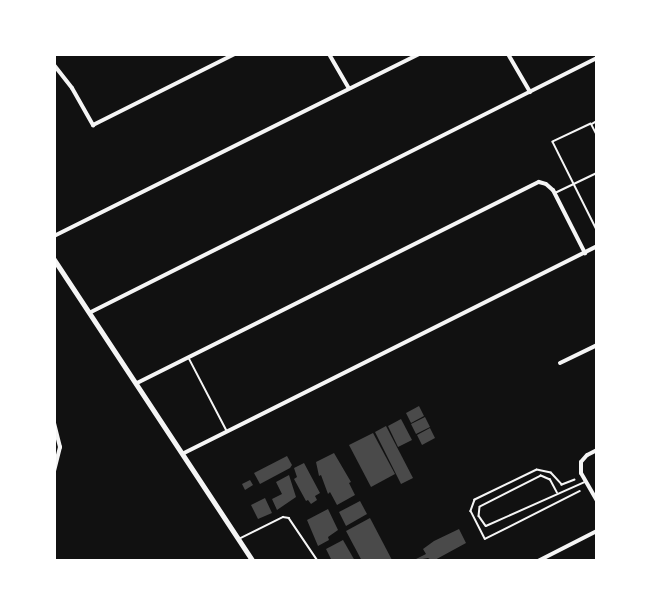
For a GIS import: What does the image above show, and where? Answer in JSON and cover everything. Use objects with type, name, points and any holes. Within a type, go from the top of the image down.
[{"type":"street","points":[[54,65],[72,88],[93,126],[235,54]]},
{"type":"street","points":[[328,54],[348,88]]},
{"type":"street","points":[[54,236],[419,54]]},
{"type":"street","points":[[508,54],[530,92]]},
{"type":"street","points":[[91,312],[597,58]]},
{"type":"street","points":[[137,384],[539,183],[546,184],[555,193],[585,253]]},
{"type":"street","points":[[184,453],[597,246]]},
{"type":"street","points":[[54,259],[254,561]]},
{"type":"street","points":[[560,363],[597,345]]},
{"type":"street","points":[[54,423],[60,447],[54,471]]},
{"type":"street","points":[[597,450],[587,455],[581,462],[581,473],[597,501]]},
{"type":"street","points":[[538,561],[597,531]]},
{"type":"lane","points":[[597,121],[554,142],[597,230]]},
{"type":"lane","points":[[591,124],[597,136]]},
{"type":"lane","points":[[555,193],[597,173]]},
{"type":"lane","points":[[189,357],[227,432]]},
{"type":"lane","points":[[557,493],[550,480],[541,476],[480,507],[479,516],[486,526],[586,481]]},
{"type":"lane","points":[[239,539],[283,517],[289,518],[318,561]]},
{"type":"path","points":[[575,480],[562,485],[549,471],[537,470],[475,500],[471,511],[485,538],[580,490]]},
{"type":"building","points":[[419,406],[424,416],[411,423],[406,413]]},
{"type":"building","points":[[425,417],[430,427],[416,434],[411,424]]},
{"type":"building","points":[[401,419],[412,440],[398,447],[388,426]]},
{"type":"building","points":[[386,426],[413,478],[401,484],[375,432]]},
{"type":"building","points":[[430,428],[435,438],[422,445],[417,435]]},
{"type":"building","points":[[373,433],[395,474],[371,487],[349,445]]},
{"type":"building","points":[[334,453],[351,482],[349,483],[355,495],[337,505],[330,492],[328,494],[321,475],[319,476],[316,462]]},
{"type":"building","points":[[287,456],[292,465],[290,468],[260,484],[254,473]]},
{"type":"building","points":[[304,463],[320,493],[315,496],[317,500],[311,504],[308,500],[306,501],[294,479],[297,477],[294,468]]},
{"type":"building","points":[[289,475],[296,497],[277,510],[272,499],[282,494],[276,482]]},
{"type":"building","points":[[250,480],[253,485],[245,490],[242,484]]},
{"type":"building","points":[[265,498],[272,513],[258,519],[251,505]]},
{"type":"building","points":[[360,501],[367,514],[346,526],[339,512]]},
{"type":"building","points":[[328,509],[338,530],[328,537],[329,540],[318,546],[307,520]]},
{"type":"building","points":[[370,518],[392,560],[362,561],[346,531]]},
{"type":"building","points":[[459,529],[466,543],[433,561],[428,558],[412,561],[426,554],[423,549],[434,541]]},
{"type":"building","points":[[343,540],[355,561],[332,561],[326,549]]}]
